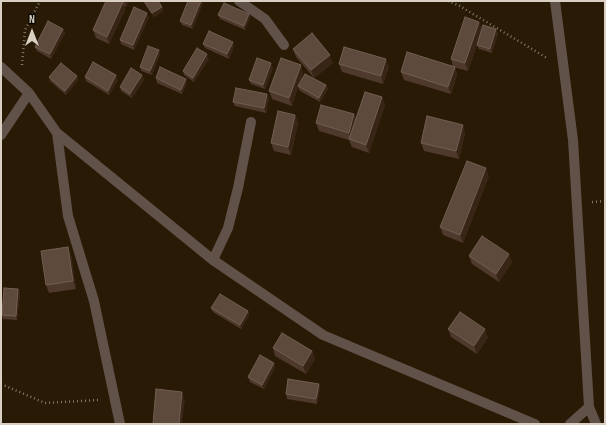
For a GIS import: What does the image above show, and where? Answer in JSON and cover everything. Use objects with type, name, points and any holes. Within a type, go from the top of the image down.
[{"type":"street","points":[[239,1],[265,19],[284,45]]},
{"type":"street","points":[[555,1],[565,68],[573,140],[589,407],[596,424]]},
{"type":"street","points":[[1,67],[29,93],[57,133],[213,260],[323,336],[535,424]]},
{"type":"street","points":[[1,135],[29,93]]},
{"type":"street","points":[[213,260],[228,228],[238,188],[251,122]]},
{"type":"street","points":[[57,133],[68,216],[94,301],[120,424]]},
{"type":"street","points":[[570,424],[589,407]]},
{"type":"path","points":[[29,93],[22,62],[25,30],[40,1]]},
{"type":"path","points":[[448,1],[458,5],[535,52],[565,68]]},
{"type":"path","points":[[1,384],[45,402],[115,398]]},
{"type":"building","points":[[106,1],[123,2],[107,37],[93,30]]},
{"type":"building","points":[[144,1],[158,1],[162,7],[152,13]]},
{"type":"building","points":[[188,1],[201,1],[191,25],[180,21]]},
{"type":"building","points":[[224,3],[249,14],[244,26],[218,15]]},
{"type":"building","points":[[134,7],[147,13],[133,45],[120,40]]},
{"type":"building","points":[[465,17],[479,22],[465,63],[451,59]]},
{"type":"building","points":[[48,21],[63,29],[50,54],[35,47]]},
{"type":"building","points":[[483,25],[496,29],[490,49],[477,45]]},
{"type":"building","points":[[209,31],[233,42],[227,54],[203,44]]},
{"type":"building","points":[[312,33],[330,55],[311,70],[293,49]]},
{"type":"building","points":[[148,46],[159,50],[150,71],[140,67]]},
{"type":"building","points":[[344,47],[386,59],[381,76],[339,64]]},
{"type":"building","points":[[197,48],[207,54],[193,78],[183,71]]},
{"type":"building","points":[[407,52],[455,67],[448,87],[401,72]]},
{"type":"building","points":[[257,58],[271,63],[263,85],[249,80]]},
{"type":"building","points":[[281,58],[301,65],[289,98],[269,91]]},
{"type":"building","points":[[93,62],[116,75],[108,91],[85,77]]},
{"type":"building","points":[[61,63],[77,76],[65,91],[49,77]]},
{"type":"building","points":[[160,67],[186,79],[181,90],[156,78]]},
{"type":"building","points":[[131,68],[142,75],[130,94],[120,87]]},
{"type":"building","points":[[305,74],[326,85],[319,98],[298,86]]},
{"type":"building","points":[[236,88],[267,94],[264,108],[233,102]]},
{"type":"building","points":[[365,92],[382,97],[366,145],[349,139]]},
{"type":"building","points":[[321,105],[354,114],[349,133],[316,123]]},
{"type":"building","points":[[278,111],[295,115],[288,147],[271,143]]},
{"type":"building","points":[[427,116],[463,125],[456,151],[421,143]]},
{"type":"building","points":[[467,161],[486,168],[460,235],[440,227]]},
{"type":"building","points":[[482,236],[509,254],[496,274],[469,256]]},
{"type":"building","points":[[68,247],[73,281],[46,285],[41,251]]},
{"type":"building","points":[[4,288],[18,289],[16,316],[2,315]]},
{"type":"building","points":[[220,294],[248,311],[240,325],[211,308]]},
{"type":"building","points":[[460,312],[485,329],[474,346],[448,329]]},
{"type":"building","points":[[282,333],[312,351],[303,366],[273,348]]},
{"type":"building","points":[[260,355],[274,363],[262,385],[248,377]]},
{"type":"building","points":[[288,379],[319,384],[316,399],[286,394]]},
{"type":"building","points":[[156,389],[182,392],[179,424],[153,424]]}]
